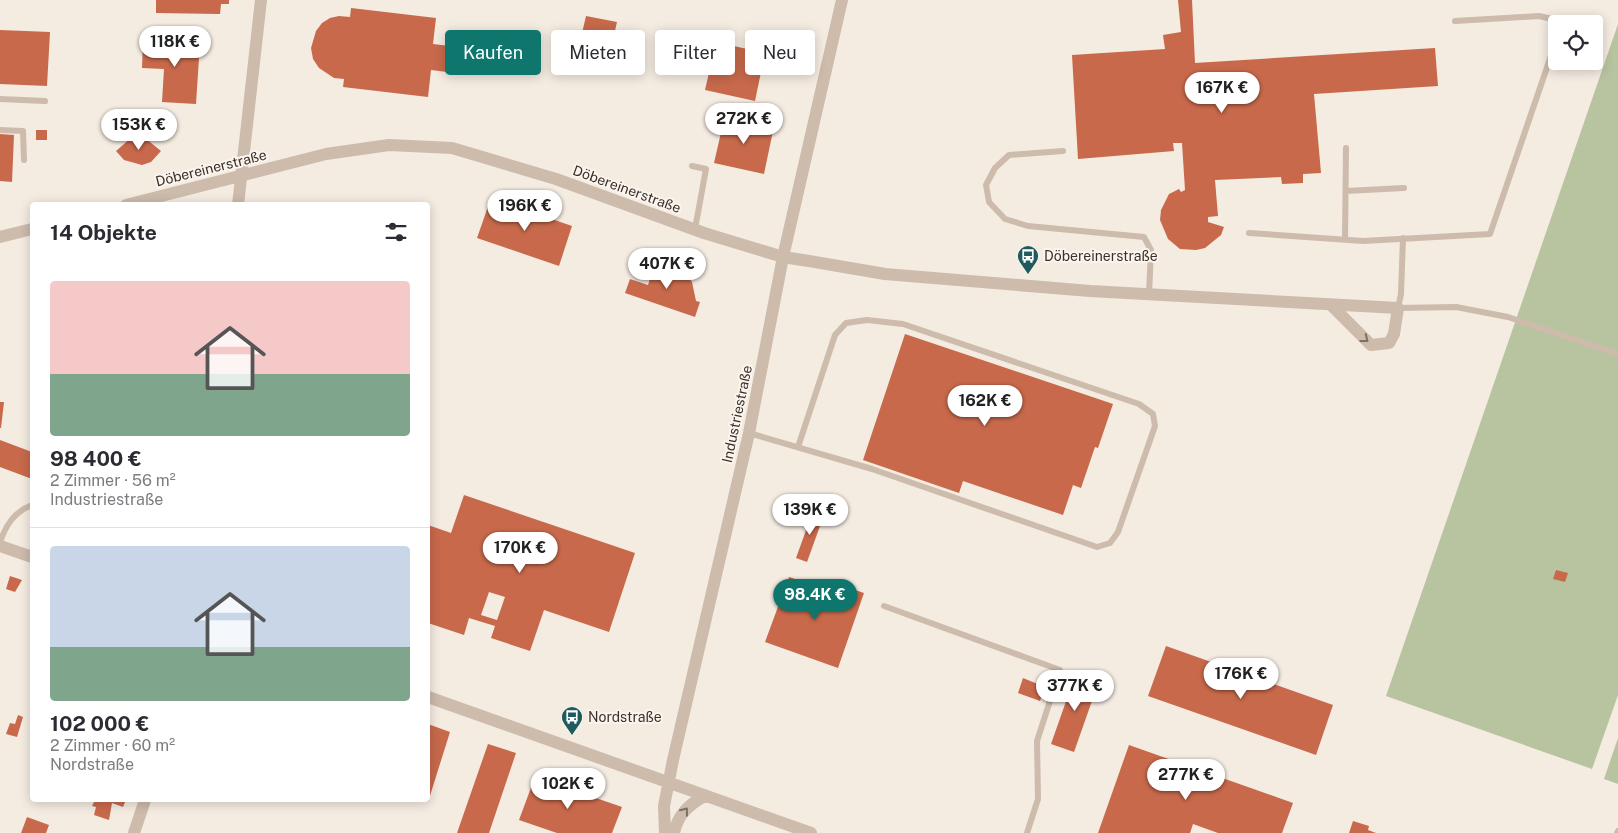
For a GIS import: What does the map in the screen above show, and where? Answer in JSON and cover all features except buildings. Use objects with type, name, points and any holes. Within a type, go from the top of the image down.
[{"type":"street","points":[[238,202],[261,0]]},
{"type":"street","name":"Industriestraße","points":[[665,833],[664,806],[750,433],[783,257],[842,0]]},
{"type":"street","name":"Döbereinerstraße","points":[[137,202],[326,154],[389,145],[452,148],[556,179],[695,229],[783,257],[885,274],[1149,294],[1398,308]]},
{"type":"street","points":[[0,238],[30,230]]},
{"type":"street","points":[[1331,305],[1366,342],[1379,345],[1389,343],[1394,334],[1398,308]]},
{"type":"street","points":[[0,544],[30,556]]},
{"type":"street","points":[[430,698],[811,833]]},
{"type":"street","points":[[674,833],[676,824],[687,806],[704,796]]},
{"type":"street","points":[[134,833],[144,802]]},
{"type":"lane","points":[[1455,21],[1539,16],[1548,19]]},
{"type":"lane","points":[[1249,233],[1345,240],[1490,234],[1548,64]]},
{"type":"lane","points":[[0,99],[45,101]]},
{"type":"lane","points":[[0,130],[22,131],[24,160]]},
{"type":"lane","points":[[1345,240],[1346,148]]},
{"type":"lane","points":[[1063,151],[1009,155],[996,168],[986,184],[989,202],[1005,218],[1028,226],[1144,237],[1151,250],[1149,294]]},
{"type":"lane","points":[[692,166],[706,169],[695,229]]},
{"type":"lane","points":[[1346,191],[1404,188]]},
{"type":"lane","points":[[1403,238],[1401,292],[1398,308],[1456,307],[1508,317],[1618,354]]},
{"type":"lane","points":[[750,433],[872,469],[1097,547],[1110,543],[1118,532],[1155,426],[1153,414],[1139,404],[903,324],[867,320],[846,323],[835,335],[798,447]]},
{"type":"lane","points":[[0,544],[10,520],[24,508],[30,506]]},
{"type":"lane","points":[[884,606],[1060,670],[1037,740],[1038,799],[1027,833]]},
{"type":"green space","points":[[1618,24],[1618,695],[1592,769],[1386,696]]},
{"type":"green space","points":[[1618,738],[1618,784],[1604,779]]},
{"type":"place","name":"Döbereinerstraße","points":[[1028,275]]},
{"type":"place","name":"Nordstraße","points":[[572,736]]}]
